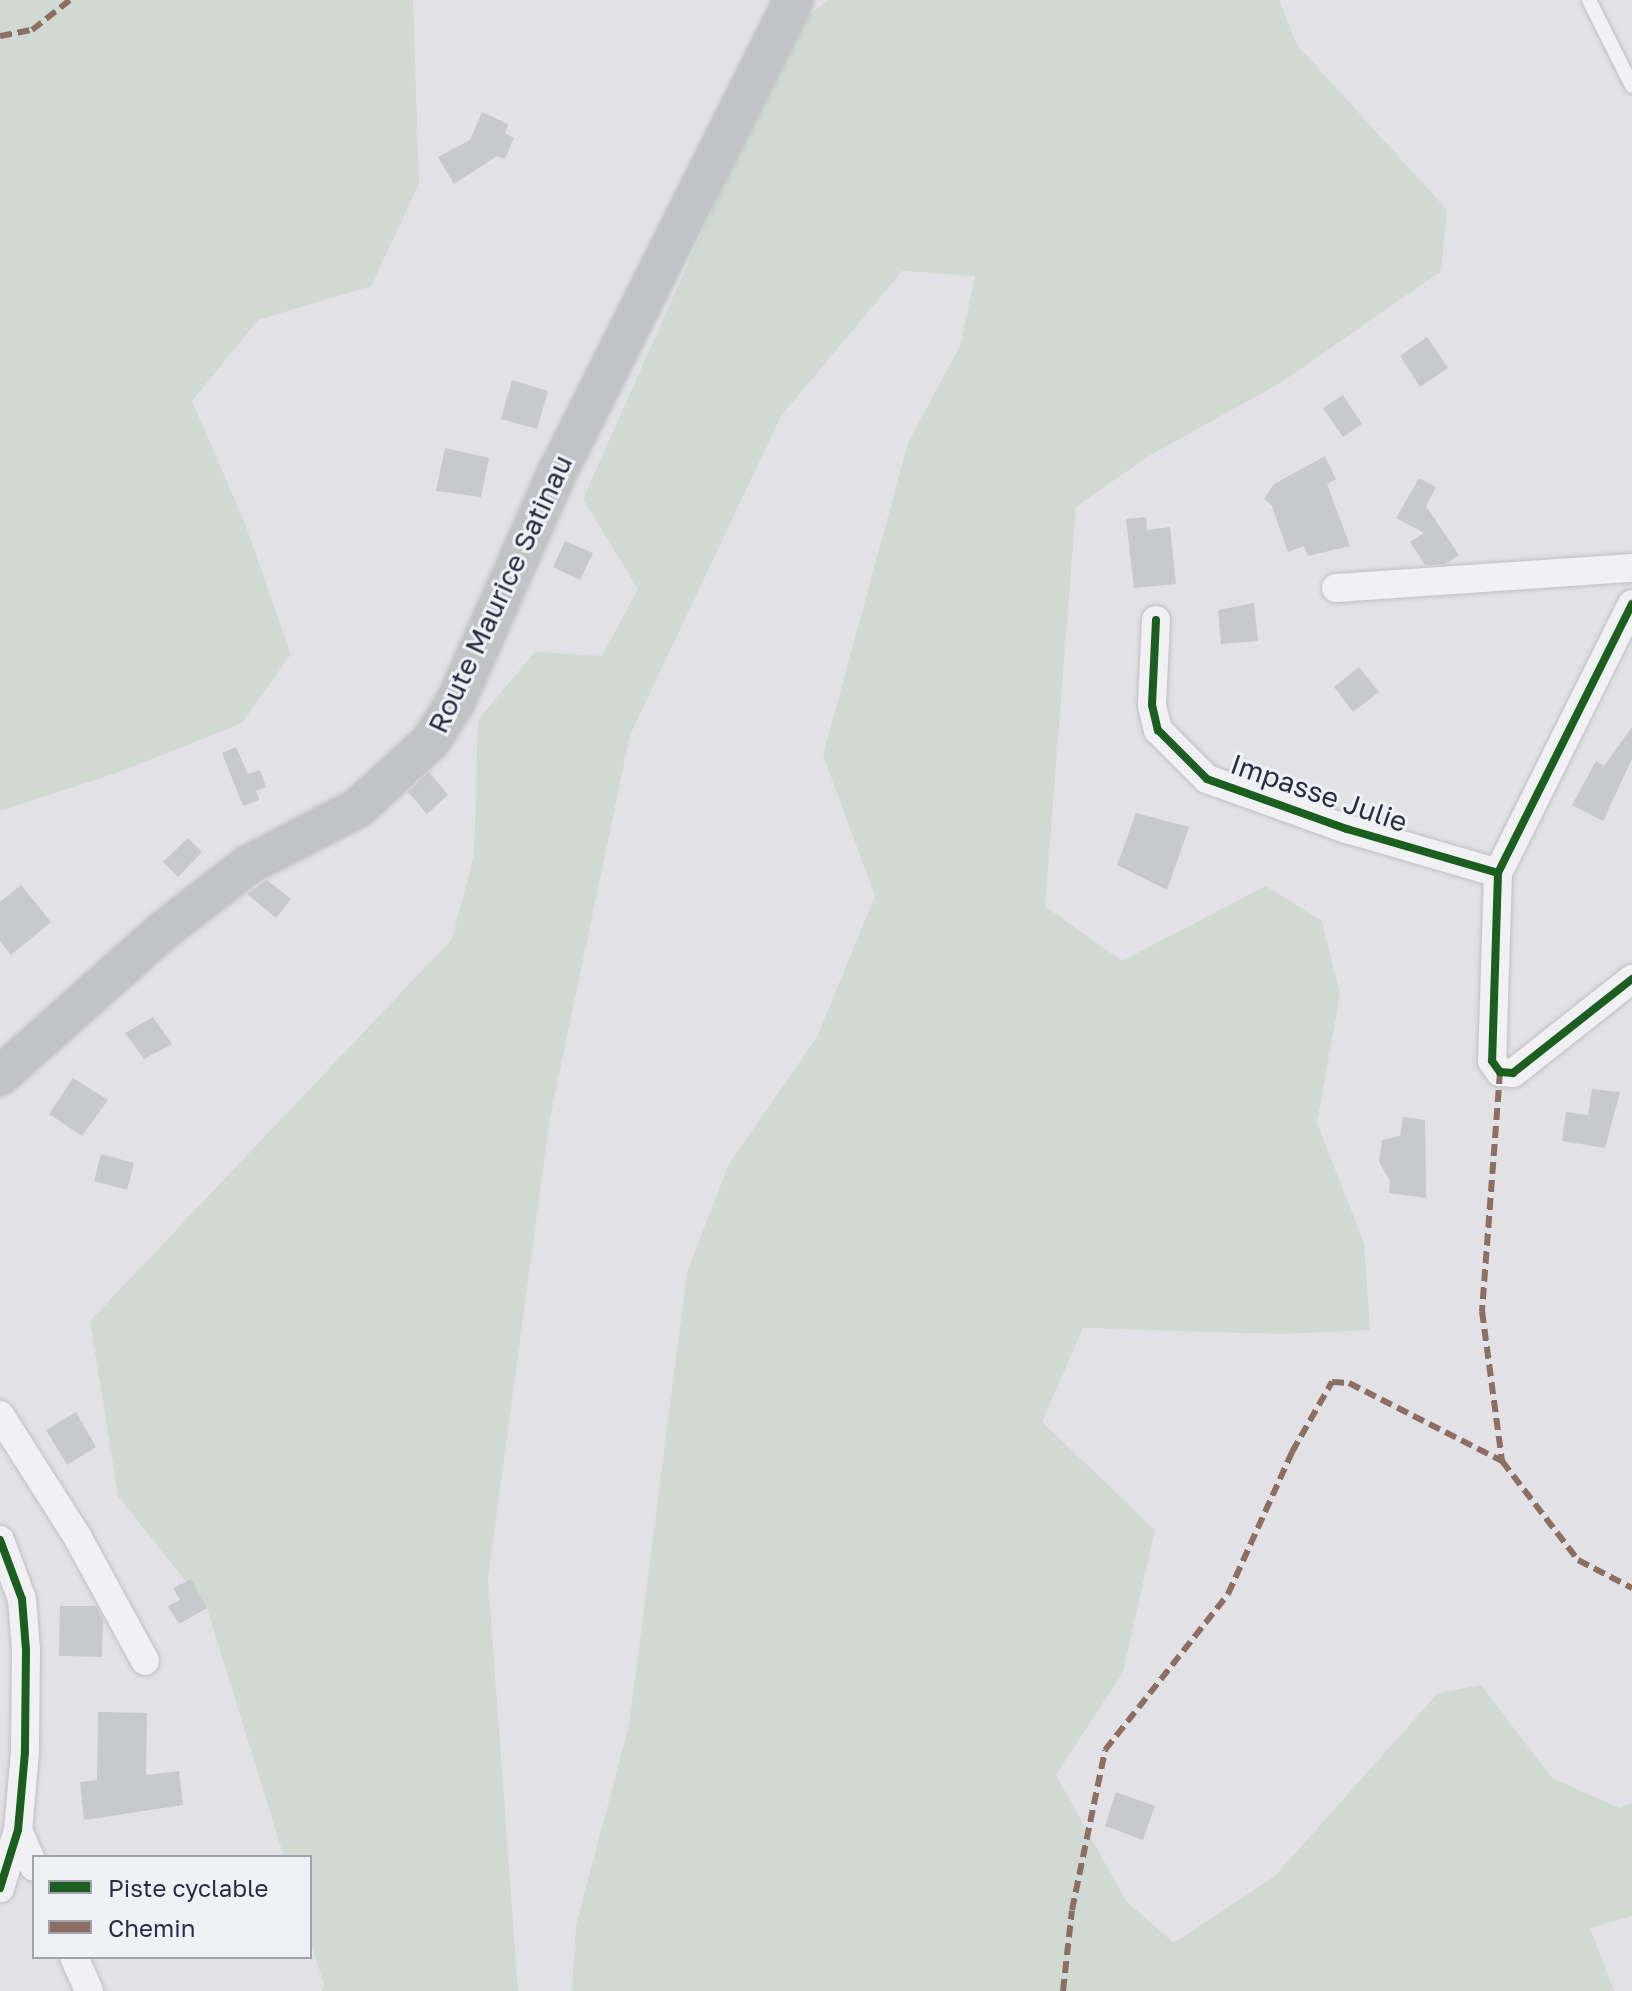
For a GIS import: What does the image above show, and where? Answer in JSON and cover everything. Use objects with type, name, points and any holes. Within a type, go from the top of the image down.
[{"type":"main road","name":"Route Maurice Satinau","points":[[0,1076],[211,893],[248,865],[358,808],[430,742],[455,703],[557,473],[794,0]]},
{"type":"street","points":[[1336,588],[1632,568]]},
{"type":"street","points":[[1632,604],[1498,873],[1492,1061],[1500,1072],[1513,1073],[1543,1053],[1632,979]]},
{"type":"street","name":"Impasse Julie","points":[[1156,620],[1152,705],[1158,730],[1207,779],[1347,829],[1498,873]]},
{"type":"street","points":[[0,1415],[78,1538],[145,1661]]},
{"type":"street","points":[[0,1540],[16,1574],[26,1650],[25,1752],[16,1834],[0,1888]]},
{"type":"street","points":[[0,1805],[32,1863]]},
{"type":"street","points":[[75,1959],[89,1991]]},
{"type":"lane","points":[[1589,0],[1632,86]]},
{"type":"shaded area","points":[[0,0],[413,0],[419,184],[371,286],[258,320],[192,401],[244,521],[291,654],[242,723],[116,773],[0,811]]},
{"type":"shaded area","points":[[829,0],[1279,0],[1297,45],[1447,210],[1441,271],[1282,382],[1147,457],[1076,507],[1045,906],[1122,961],[1266,886],[1322,921],[1340,994],[1317,1123],[1364,1243],[1370,1330],[1280,1334],[1083,1328],[1042,1422],[1155,1530],[1123,1672],[1056,1775],[1126,1901],[1174,1943],[1275,1876],[1438,1693],[1481,1685],[1552,1778],[1619,1808],[1632,1803],[1632,1916],[1590,1928],[1614,1991],[572,1991],[576,1925],[629,1725],[687,1272],[729,1164],[817,1037],[875,896],[823,755],[908,443],[960,346],[975,276],[902,271],[781,416],[630,735],[550,1118],[488,1578],[518,1991],[321,1991],[324,1985],[312,1946],[312,1855],[283,1855],[207,1608],[118,1496],[90,1321],[452,939],[474,855],[478,720],[535,652],[602,656],[638,589],[583,499],[795,24]]},
{"type":"building","points":[[482,112],[508,124],[505,133],[514,138],[505,159],[497,156],[454,184],[438,157],[470,140]]},
{"type":"building","points":[[1427,337],[1448,368],[1420,387],[1400,356]]},
{"type":"building","points":[[512,380],[548,391],[537,429],[501,419]]},
{"type":"building","points":[[1343,395],[1362,424],[1343,437],[1323,408]]},
{"type":"building","points":[[445,448],[489,458],[481,497],[436,491]]},
{"type":"building","points":[[1325,456],[1336,479],[1327,484],[1350,546],[1308,556],[1304,546],[1288,552],[1272,506],[1264,499],[1274,484]]},
{"type":"building","points":[[1419,478],[1436,487],[1426,506],[1459,555],[1445,564],[1425,565],[1410,542],[1424,533],[1396,518]]},
{"type":"building","points":[[1146,517],[1147,530],[1170,527],[1176,584],[1134,588],[1126,519]]},
{"type":"building","points":[[565,541],[593,553],[580,580],[553,567]]},
{"type":"building","points":[[1254,603],[1258,641],[1221,644],[1218,610]]},
{"type":"building","points":[[1359,667],[1379,692],[1353,712],[1334,687]]},
{"type":"building","points":[[1632,727],[1632,759],[1603,821],[1572,805],[1596,761],[1604,766]]},
{"type":"building","points":[[236,747],[248,774],[260,770],[266,787],[256,791],[259,800],[243,806],[222,753]]},
{"type":"building","points":[[429,772],[448,795],[427,814],[408,792]]},
{"type":"building","points":[[1136,813],[1189,827],[1167,890],[1117,865]]},
{"type":"building","points":[[188,838],[202,852],[178,877],[163,862]]},
{"type":"building","points":[[267,880],[291,899],[276,918],[247,894]]},
{"type":"building","points":[[21,885],[51,922],[11,955],[0,941],[0,902]]},
{"type":"building","points":[[153,1017],[172,1044],[144,1059],[125,1033]]},
{"type":"building","points":[[73,1078],[108,1100],[82,1136],[49,1114]]},
{"type":"building","points":[[1592,1089],[1620,1092],[1605,1148],[1562,1141],[1566,1112],[1588,1115]]},
{"type":"building","points":[[1403,1117],[1425,1120],[1426,1198],[1389,1193],[1390,1181],[1379,1162],[1382,1140],[1400,1136]]},
{"type":"building","points":[[101,1154],[134,1163],[127,1190],[94,1181]]},
{"type":"building","points":[[76,1412],[96,1447],[67,1465],[46,1430]]},
{"type":"building","points":[[191,1579],[207,1608],[179,1624],[168,1606],[180,1600],[173,1588]]},
{"type":"building","points":[[60,1606],[96,1606],[103,1619],[102,1657],[59,1656]]},
{"type":"building","points":[[98,1712],[147,1713],[146,1775],[179,1771],[183,1805],[84,1820],[80,1782],[97,1780]]},
{"type":"building","points":[[1116,1792],[1155,1806],[1143,1840],[1105,1826]]},
{"type":"marked path","points":[[0,36],[32,30],[70,0]]},
{"type":"marked path","points":[[1500,1072],[1482,1311],[1502,1461]]},
{"type":"marked path","points":[[1063,1991],[1072,1910],[1105,1750],[1228,1594],[1292,1452],[1332,1382],[1349,1383],[1502,1461],[1578,1560],[1632,1588]]},
{"type":"cycle path","points":[[1632,604],[1498,873],[1492,1061],[1500,1072],[1513,1073],[1632,979]]},
{"type":"cycle path","points":[[1156,620],[1152,705],[1158,730],[1207,779],[1347,829],[1498,873]]},
{"type":"cycle path","points":[[0,1540],[22,1599],[26,1650],[25,1752],[18,1830],[0,1888]]}]
